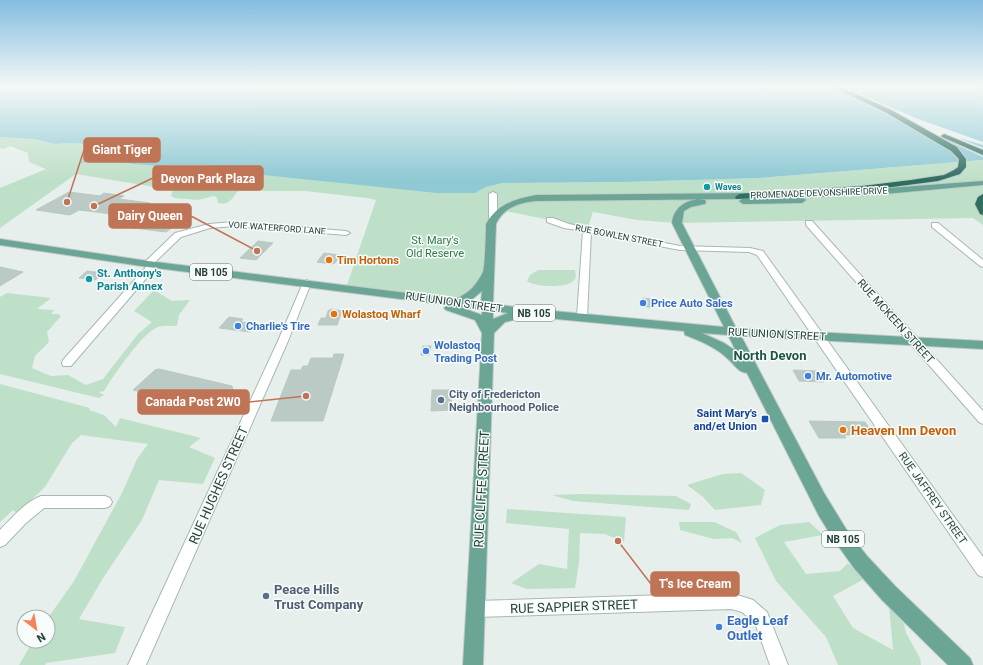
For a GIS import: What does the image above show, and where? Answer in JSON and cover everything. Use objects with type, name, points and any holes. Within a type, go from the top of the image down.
[{"type":"highway","points":[[739,196],[880,186],[936,179],[958,172],[962,167],[963,161],[959,154],[935,137],[899,117]]},
{"type":"highway","points":[[903,117],[983,153]]},
{"type":"highway","points":[[907,117],[926,124]]},
{"type":"highway","points":[[939,129],[978,142]]},
{"type":"highway","points":[[983,197],[979,201],[979,206],[983,212]]},
{"type":"main road","name":"PROMENADE DEVONSHIRE DRIVE","points":[[493,218],[500,210],[509,205],[536,198],[739,196],[874,192],[983,184]]},
{"type":"main road","name":"PROMENADE DEVONSHIRE DRIVE","points":[[690,248],[677,222],[676,216],[678,211],[689,204],[701,202],[870,198],[983,189]]},
{"type":"main road","name":"RUE CLIFFE STREET","points":[[473,665],[488,333],[487,307],[491,224],[493,218]]},
{"type":"main road","name":"RUE UNION STREET","points":[[0,242],[151,264],[532,313],[732,332],[983,345]]},
{"type":"main road","points":[[690,248],[732,332]]},
{"type":"main road","points":[[454,303],[473,296],[479,289],[489,268]]},
{"type":"main road","points":[[423,298],[480,318],[488,333],[494,324],[500,319],[509,316],[532,313]]},
{"type":"main road","points":[[674,327],[719,344],[738,359],[759,386]]},
{"type":"main road","name":"NB 105","points":[[732,332],[759,386],[829,516],[847,545],[869,572],[903,609],[964,665]]},
{"type":"street","points":[[493,194],[493,218]]},
{"type":"street","name":"RUE BOWLEN STREET","points":[[550,220],[567,226],[680,248],[757,252]]},
{"type":"street","name":"RUE MCKEEN STREET","points":[[809,223],[983,419]]},
{"type":"street","name":"VOIE WATERFORD LANE","points":[[68,363],[151,264],[178,235],[209,226],[234,224],[346,233]]},
{"type":"street","points":[[935,225],[983,264]]},
{"type":"street","points":[[582,317],[587,230]]},
{"type":"street","name":"RUE JAFFREY STREET","points":[[757,252],[762,255],[983,570]]},
{"type":"street","name":"RUE HUGHES STREET","points":[[137,665],[283,341],[307,283]]},
{"type":"street","points":[[0,540],[21,518],[41,502],[105,502]]},
{"type":"street","name":"RUE SAPPIER STREET","points":[[475,609],[731,601],[746,606],[761,618],[779,665]]},
{"type":"green space","name":"St. Mary's Old Reserve","points":[[0,137],[34,139],[55,144],[86,144],[115,160],[132,164],[155,166],[209,165],[226,171],[475,193],[486,187],[503,183],[625,182],[759,178],[983,160],[983,225],[973,218],[677,223],[637,220],[593,212],[587,230],[550,220],[500,210],[493,218],[489,268],[479,289],[454,303],[346,288],[376,200],[367,198],[305,191],[240,191],[237,192],[227,203],[221,204],[218,203],[217,198],[214,196],[198,200],[175,198],[171,196],[173,190],[76,174],[0,228],[0,188],[46,169],[29,162],[28,153],[10,146],[4,149],[0,148]]},
{"type":"green space","points":[[538,270],[575,270],[576,277],[568,284],[556,286],[536,285],[527,281],[530,275]]},
{"type":"green space","points":[[154,290],[172,301],[190,300],[179,315],[177,326],[158,327],[152,330],[137,345],[104,391],[99,392],[104,395],[99,398],[0,374],[0,297],[7,293],[51,298],[37,309],[54,310],[51,314],[58,314],[61,316],[47,332],[49,342],[35,356],[32,368],[51,376],[68,375],[86,385],[103,379],[138,334],[152,322],[134,311]]},
{"type":"green space","points":[[0,384],[90,408],[89,410],[104,415],[116,427],[120,418],[201,438],[189,447],[215,458],[203,484],[159,480],[142,520],[103,578],[79,619],[125,627],[115,653],[46,663],[45,665],[19,665],[28,649],[56,649],[56,609],[54,609],[74,581],[122,493],[137,459],[148,444],[81,435],[72,443],[45,487],[17,513],[13,510],[0,522]]},
{"type":"green space","points":[[741,473],[765,490],[761,505],[715,510],[703,497],[687,485],[723,474]]},
{"type":"green space","points":[[581,494],[676,496],[691,504],[689,510],[573,501],[552,495]]},
{"type":"green space","points":[[507,509],[626,517],[624,542],[605,534],[580,533],[579,563],[575,588],[527,589],[511,583],[539,564],[567,569],[569,529],[506,523]]},
{"type":"green space","points":[[679,522],[714,522],[736,532],[742,543],[732,538],[714,539],[680,530]]},
{"type":"green space","points":[[809,522],[823,535],[784,542],[806,574],[840,571],[848,563],[864,579],[833,596],[853,628],[893,650],[889,606],[904,624],[906,633],[920,658],[921,665],[838,665],[826,637],[776,581],[755,538],[780,525]]},
{"type":"water","points":[[0,117],[983,117],[983,160],[759,178],[625,182],[503,183],[486,187],[475,193],[437,193],[226,171],[209,165],[155,166],[132,164],[115,160],[86,144],[55,144],[34,139],[0,137]]},
{"type":"pier","points":[[894,117],[913,117],[983,142],[983,145],[959,138],[983,148],[983,157],[944,139],[962,153],[966,159],[967,164],[959,164],[959,159],[954,152]]},
{"type":"building","points":[[69,192],[100,196],[104,193],[124,196],[119,199],[150,203],[129,216],[79,210],[70,215],[36,210]]},
{"type":"building","points":[[160,215],[185,218],[166,232],[133,228],[148,217],[155,218]]},
{"type":"building","points":[[258,241],[273,243],[256,260],[240,258]]},
{"type":"building","name":"Tim Hortons","points":[[324,253],[340,255],[335,263],[331,264],[317,262]]},
{"type":"building","points":[[0,267],[23,272],[0,286]]},
{"type":"building","name":"St. Anthony's Parish Annex","points":[[87,271],[104,273],[95,280],[79,278]]},
{"type":"building","points":[[642,298],[653,299],[654,308],[643,306]]},
{"type":"building","name":"Wolastoq Wharf","points":[[331,309],[342,311],[337,325],[318,325],[321,318],[326,318],[328,311]]},
{"type":"building","name":"Charlie's Tire","points":[[229,317],[243,319],[241,322],[257,324],[250,332],[219,328]]},
{"type":"building","name":"Wolastoq Trading Post","points":[[423,346],[431,346],[429,355],[421,355]]},
{"type":"building","points":[[334,354],[344,354],[323,421],[271,421],[291,370],[301,370],[303,366],[308,366],[311,358],[333,358]]},
{"type":"building","points":[[159,369],[232,386],[234,395],[225,405],[219,404],[210,410],[133,390],[155,370]]},
{"type":"building","name":"Mr. Automotive","points":[[793,370],[817,371],[824,382],[799,381]]},
{"type":"building","name":"City of Fredericton Neighbourhood Police","points":[[432,390],[452,390],[451,410],[431,411]]},
{"type":"building","name":"Heaven Inn Devon","points":[[809,421],[865,422],[874,435],[844,435],[846,438],[819,438]]},
{"type":"waterway","points":[[82,162],[107,156]]},
{"type":"place","name":"Waves","points":[[707,187]]},
{"type":"place","name":"Giant Tiger","points":[[67,202]]},
{"type":"place","name":"Devon Park Plaza","points":[[94,206]]},
{"type":"place","name":"Dairy Queen","points":[[257,251]]},
{"type":"place","name":"Tim Hortons","points":[[329,260]]},
{"type":"place","name":"St. Anthony's Parish Annex","points":[[89,279]]},
{"type":"place","name":"Price Auto Sales","points":[[643,303]]},
{"type":"place","name":"Wolastoq Wharf","points":[[334,314]]},
{"type":"place","name":"Charlie's Tire","points":[[238,326]]},
{"type":"place","name":"Wolastoq Trading Post","points":[[426,351]]},
{"type":"place","name":"Mr. Automotive","points":[[808,376]]},
{"type":"place","name":"Canada Post 2W0","points":[[306,396]]},
{"type":"place","name":"City of Fredericton Neighbourhood Police","points":[[441,400]]},
{"type":"place","name":"Saint Mary's and/et Union","points":[[765,419]]},
{"type":"place","name":"Heaven Inn Devon","points":[[843,430]]},
{"type":"place","name":"T's Ice Cream","points":[[618,541]]},
{"type":"place","name":"Peace Hills Trust Company","points":[[266,596]]},
{"type":"place","name":"Eagle Leaf Outlet","points":[[719,627]]},
{"type":"district","name":"North Devon","points":[[770,355]]}]
